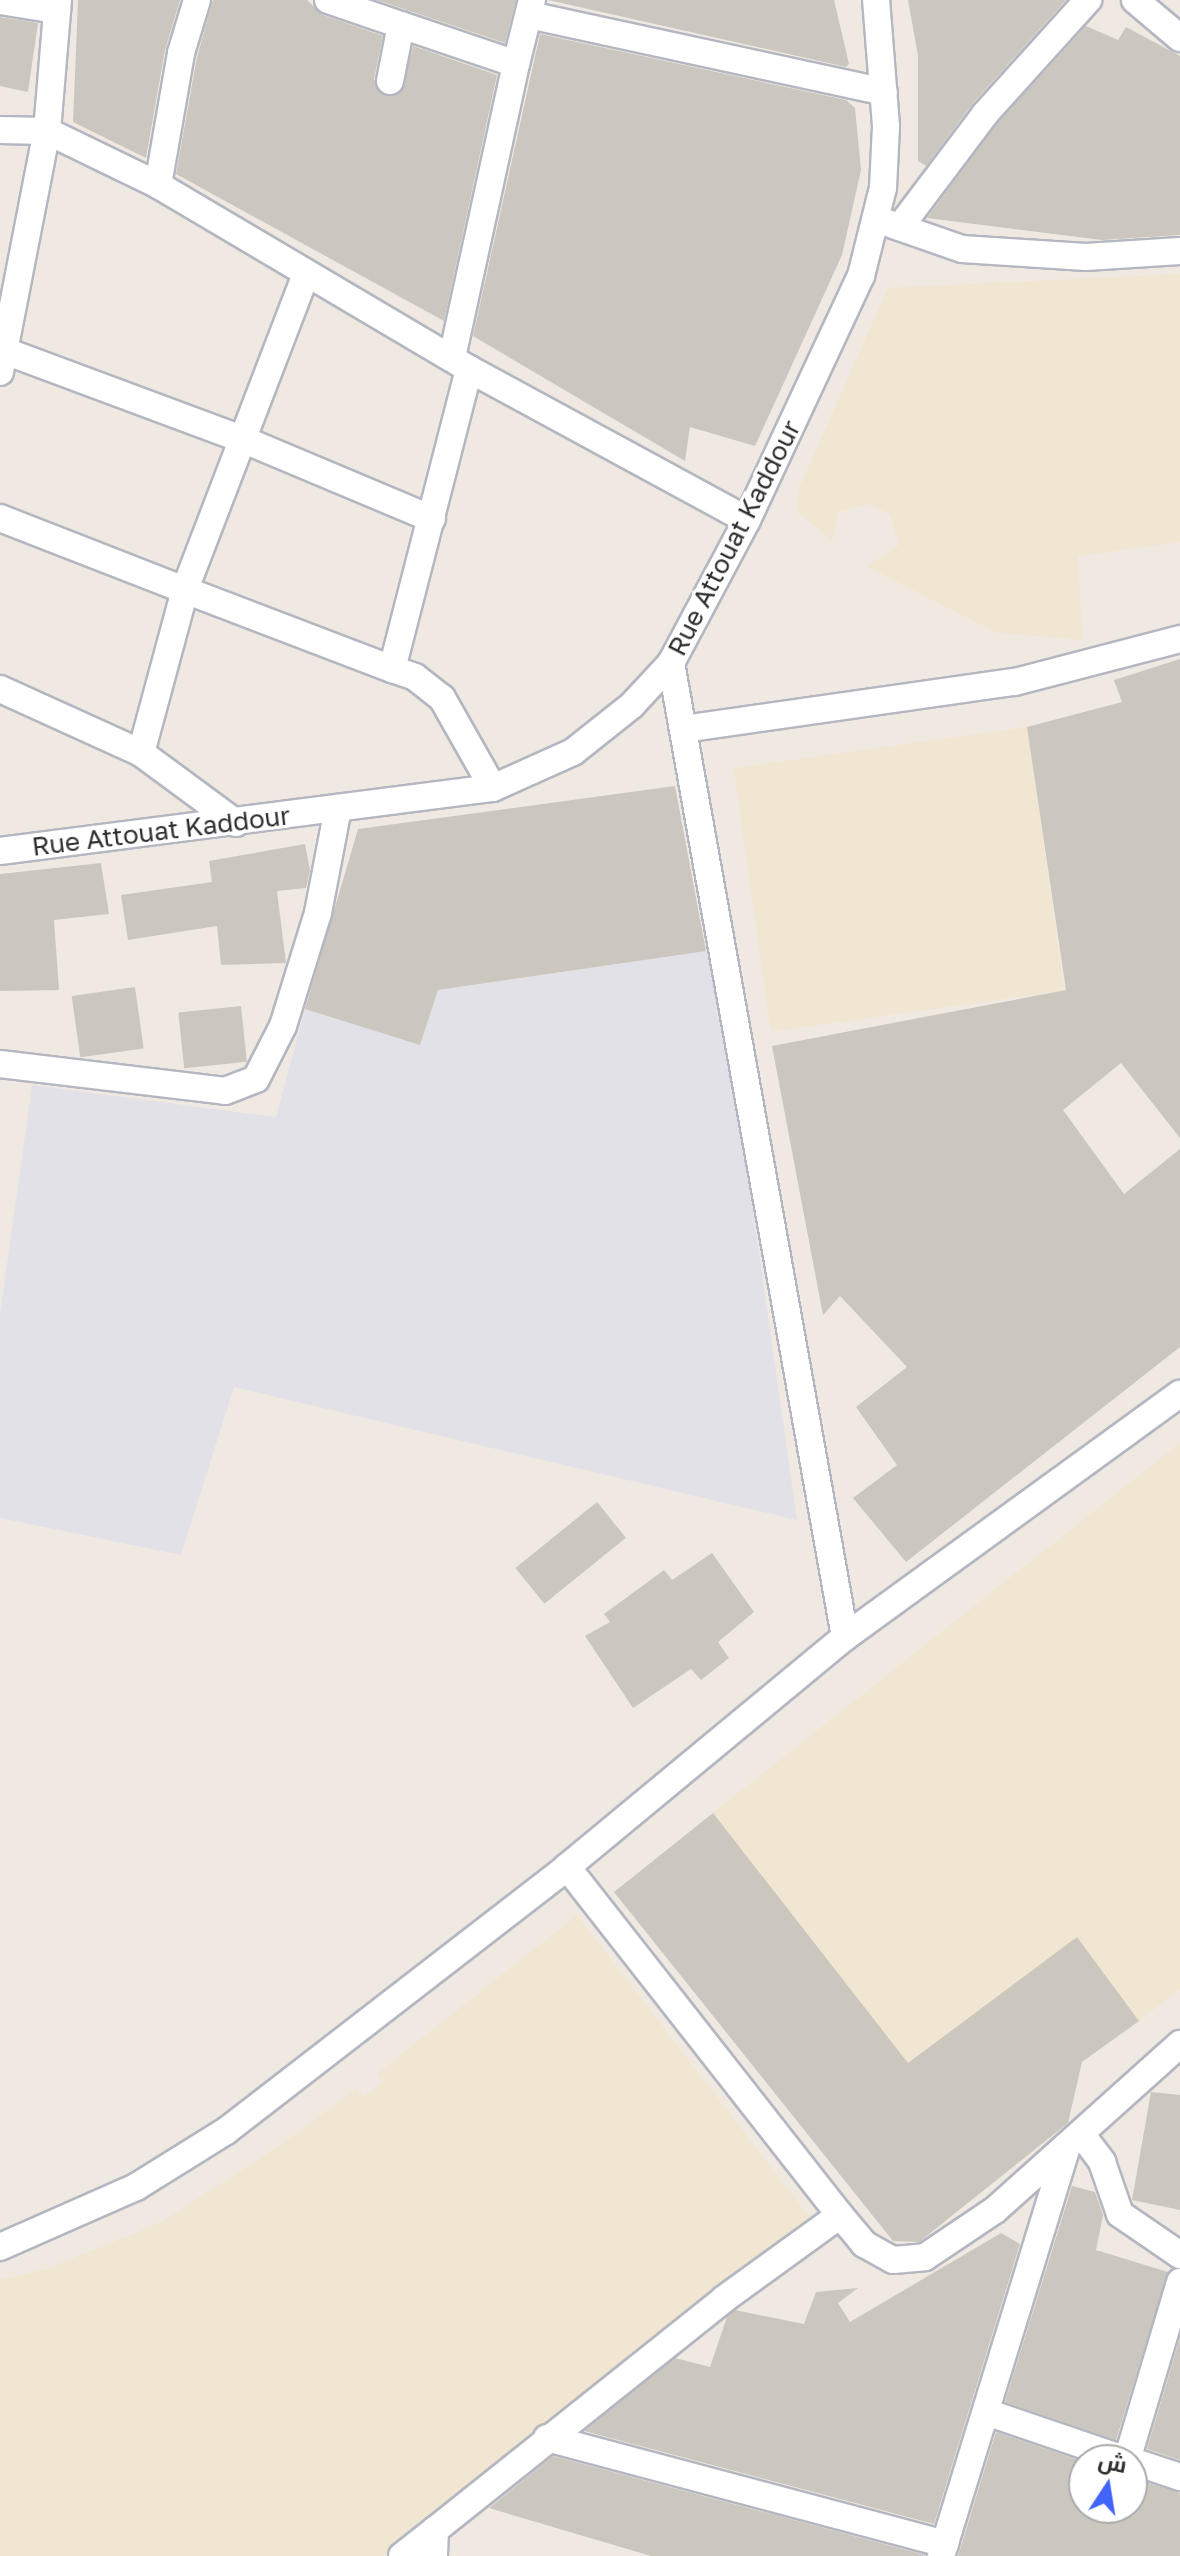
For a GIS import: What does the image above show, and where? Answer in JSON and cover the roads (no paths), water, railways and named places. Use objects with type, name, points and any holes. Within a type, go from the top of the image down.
[{"type":"street","points":[[158,185],[181,53],[197,0]]},
{"type":"street","name":"Rue Attouat Kaddour","points":[[0,851],[493,788],[531,773],[601,733],[671,663],[747,520],[888,223],[884,172],[884,92],[876,0]]},
{"type":"street","points":[[1088,0],[888,223],[962,249],[1036,256],[1180,251]]},
{"type":"street","points":[[1135,0],[1180,38]]},
{"type":"street","points":[[0,1],[58,5],[47,131],[2,361],[242,439],[432,519]]},
{"type":"street","points":[[344,2],[516,64]]},
{"type":"street","points":[[392,669],[432,519],[516,64],[530,8],[884,92]]},
{"type":"street","points":[[390,81],[401,25]]},
{"type":"street","points":[[0,130],[47,131],[158,185],[461,363],[747,520]]},
{"type":"street","points":[[141,753],[185,590],[306,274]]},
{"type":"street","points":[[0,518],[415,677],[442,698],[493,788]]},
{"type":"street","points":[[683,729],[1015,682],[1180,639]]},
{"type":"street","points":[[671,663],[845,1637]]},
{"type":"street","points":[[0,689],[141,753],[236,823]]},
{"type":"street","points":[[0,1064],[225,1091],[256,1079],[283,1026],[318,913],[338,808]]},
{"type":"street","points":[[0,2247],[136,2187],[226,2131],[567,1867],[845,1637],[1180,1394]]},
{"type":"street","points":[[567,1867],[840,2215],[877,2254],[893,2260],[925,2257],[995,2210],[1074,2143],[1180,2044]]},
{"type":"street","points":[[1074,2143],[1102,2162],[1120,2214],[1180,2255]]},
{"type":"street","points":[[547,2438],[943,2550],[1074,2143]]},
{"type":"street","points":[[402,2556],[435,2543],[547,2438],[840,2215]]},
{"type":"street","points":[[1134,2444],[1180,2282]]},
{"type":"street","points":[[986,2412],[1081,2444]]},
{"type":"street","points":[[1148,2466],[1180,2477]]}]
